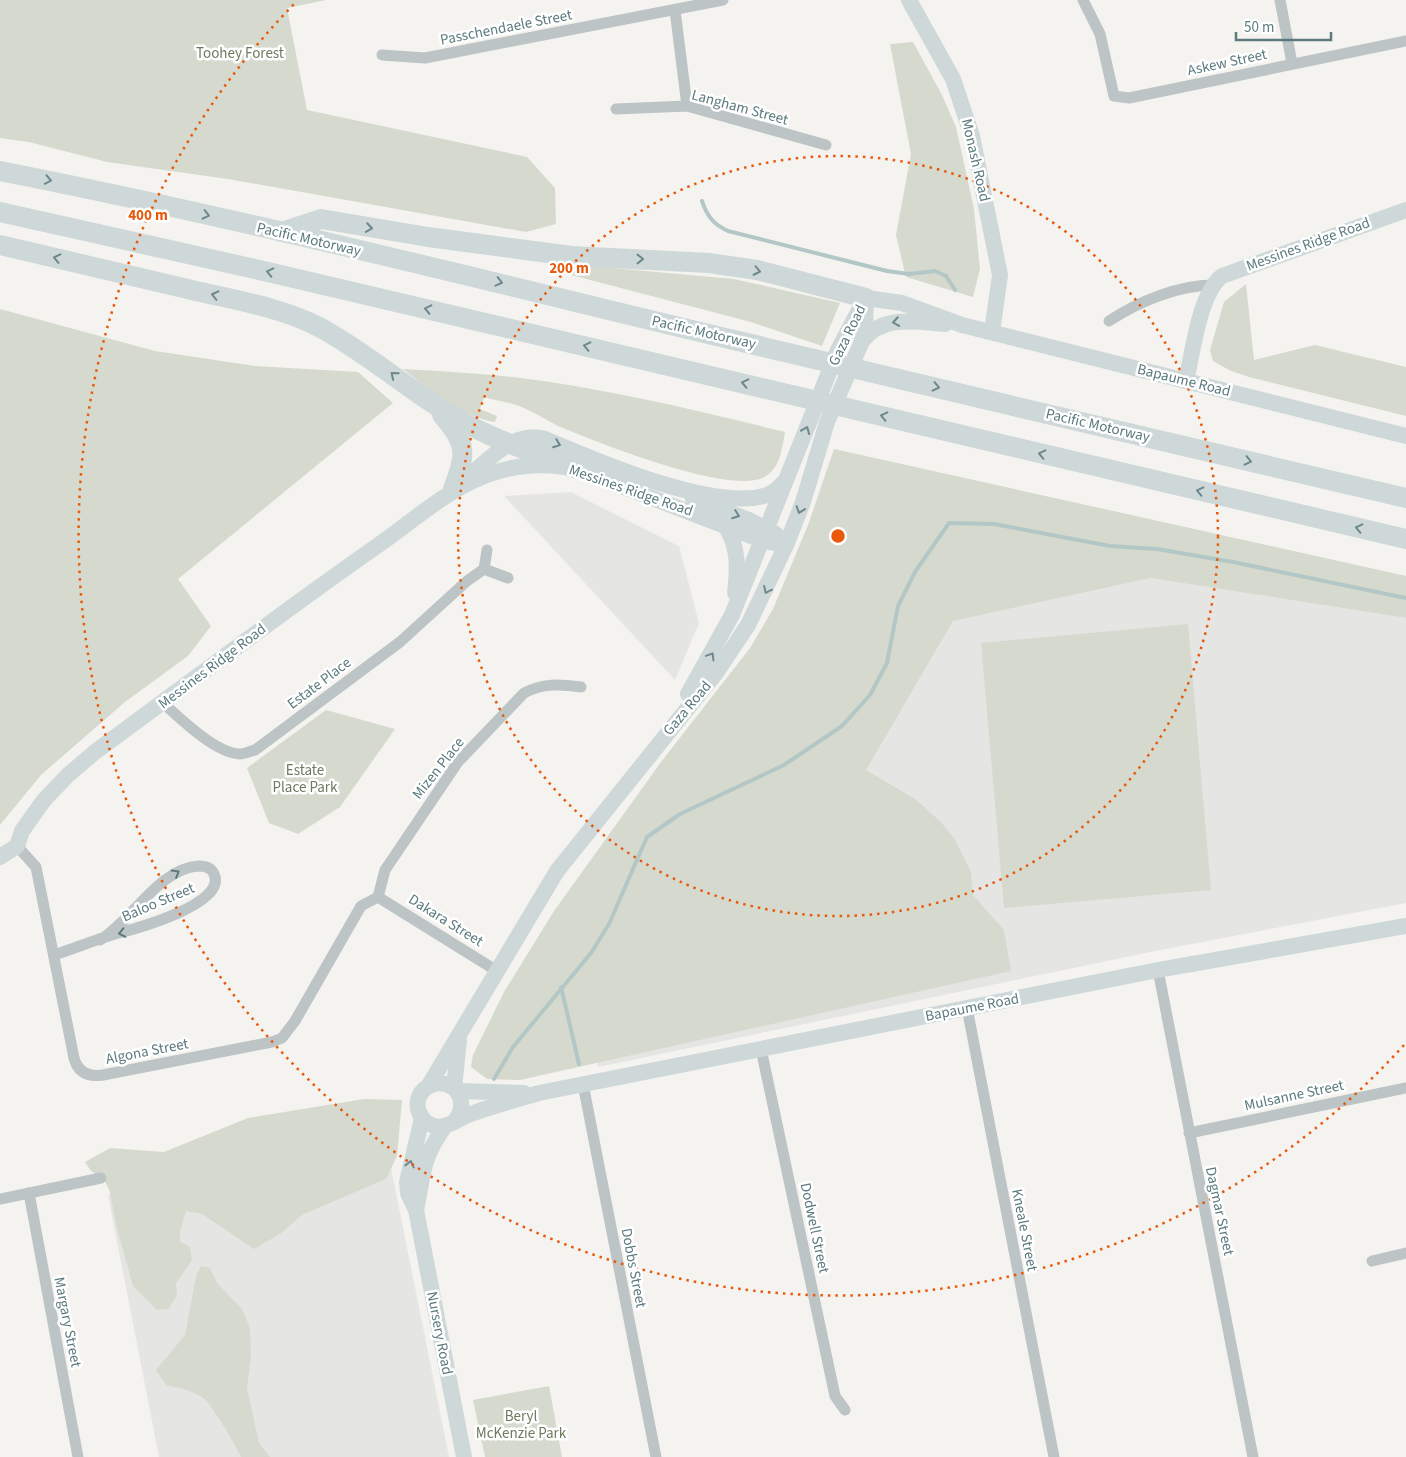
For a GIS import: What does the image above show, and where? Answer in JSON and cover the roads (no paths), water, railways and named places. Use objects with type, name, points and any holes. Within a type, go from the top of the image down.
[{"type":"highway","name":"Pacific Motorway","points":[[0,171],[282,232],[1406,498]]},
{"type":"highway","points":[[0,212],[255,269],[792,394],[1406,540]]},
{"type":"highway","points":[[282,232],[321,219],[428,237],[571,256],[709,263],[756,270],[866,298]]},
{"type":"highway","points":[[0,245],[214,295],[297,317],[319,327],[370,358],[433,404],[472,427],[511,444],[577,468]]},
{"type":"highway","points":[[433,404],[455,430],[462,443],[462,464],[449,493]]},
{"type":"main road","name":"Monash Road","points":[[909,0],[953,78],[972,136],[1000,275],[992,332]]},
{"type":"main road","name":"Messines Ridge Road","points":[[1213,285],[1222,276],[1235,270],[1406,210]]},
{"type":"main road","points":[[1186,381],[1203,310],[1213,285]]},
{"type":"main road","name":"Bapaume Road","points":[[866,298],[902,303],[962,325],[1406,436]]},
{"type":"main road","name":"Gaza Road","points":[[429,1085],[557,871],[658,742],[716,673],[741,638],[757,609],[787,544],[803,502],[827,422],[862,341],[865,327],[866,298]]},
{"type":"main road","name":"Gaza Road","points":[[658,742],[717,645],[732,615],[838,350],[866,298]]},
{"type":"main road","name":"Bapaume Road","points":[[862,341],[877,327],[892,322],[907,321],[962,325]]},
{"type":"main road","name":"Messines Ridge Road","points":[[17,846],[22,831],[39,807],[68,775],[342,570],[449,493],[511,444],[525,438],[542,438],[659,483]]},
{"type":"main road","name":"Messines Ridge Road","points":[[449,493],[485,475],[512,467],[539,465],[577,468],[724,524],[765,534],[787,544]]},
{"type":"main road","points":[[659,483],[700,494],[758,497],[775,491],[788,475]]},
{"type":"main road","points":[[659,483],[765,534]]},
{"type":"main road","points":[[724,524],[734,540],[738,565],[732,615]]},
{"type":"main road","points":[[0,857],[17,846]]},
{"type":"main road","name":"Bapaume Road","points":[[450,1124],[472,1113],[539,1093],[1158,970],[1406,926]]},
{"type":"main road","name":"Gaza Road","points":[[456,1089],[460,1035]]},
{"type":"main road","points":[[442,1082],[456,1089],[460,1096],[461,1110],[450,1124],[430,1124],[422,1118],[418,1104],[423,1090],[429,1085],[442,1082]]},
{"type":"main road","name":"Bapaume Road","points":[[456,1089],[539,1093]]},
{"type":"main road","name":"Nursery Road","points":[[422,1118],[407,1182],[408,1193],[416,1210],[464,1457]]},
{"type":"main road","name":"Nursery Road","points":[[416,1210],[422,1169],[427,1154],[450,1124]]},
{"type":"street","name":"Passchendaele Street","points":[[382,55],[425,58],[723,0]]},
{"type":"street","name":"Askew Street","points":[[1083,0],[1100,34],[1114,96],[1129,98],[1406,41]]},
{"type":"street","points":[[1280,0],[1292,64]]},
{"type":"street","points":[[676,10],[686,106]]},
{"type":"street","name":"Langham Street","points":[[616,109],[686,106],[826,145]]},
{"type":"street","name":"Messines Ridge Road","points":[[1109,321],[1134,306],[1193,286],[1213,285]]},
{"type":"street","points":[[486,550],[484,569],[508,578]]},
{"type":"street","name":"Estate Place","points":[[163,703],[194,730],[225,750],[241,754],[255,750],[400,642],[467,581],[484,569]]},
{"type":"street","name":"Mizen Place","points":[[378,897],[385,870],[452,770],[524,693],[538,686],[559,684],[581,687]]},
{"type":"street","name":"Algona Street","points":[[17,846],[36,867],[75,1062],[79,1069],[86,1074],[103,1075],[282,1038],[295,1021],[362,906],[378,897]]},
{"type":"street","name":"Baloo Street","points":[[54,955],[136,930],[201,902],[214,887],[214,872],[203,866],[176,871],[100,940]]},
{"type":"street","name":"Dakara Street","points":[[378,897],[497,970]]},
{"type":"street","name":"Dagmar Street","points":[[1158,970],[1253,1457]]},
{"type":"street","name":"Kneale Street","points":[[967,1008],[1054,1457]]},
{"type":"street","name":"Dodwell Street","points":[[761,1049],[835,1396],[845,1410]]},
{"type":"street","name":"Dobbs Street","points":[[583,1084],[656,1457]]},
{"type":"street","name":"Mulsanne Street","points":[[1189,1133],[1406,1088]]},
{"type":"street","points":[[0,1199],[101,1178]]},
{"type":"street","name":"Margary Street","points":[[29,1194],[78,1457]]},
{"type":"street","points":[[1372,1261],[1406,1253]]},
{"type":"waterway","points":[[702,201],[711,219],[728,231],[887,271],[909,274],[935,271],[946,276],[955,290]]},
{"type":"waterway","points":[[494,1079],[513,1047],[591,953],[609,924],[647,837],[680,814],[784,765],[842,726],[870,695],[887,663],[898,606],[915,572],[949,523],[994,524],[1110,546],[1157,549],[1233,562],[1406,598]]},
{"type":"waterway","points":[[561,987],[579,1064]]},
{"type":"park label","name":"Toohey Forest","points":[[240,53]]},
{"type":"park label","name":"Estate Place Park","points":[[305,778]]},
{"type":"park label","name":"Beryl McKenzie Park","points":[[521,1424]]}]
